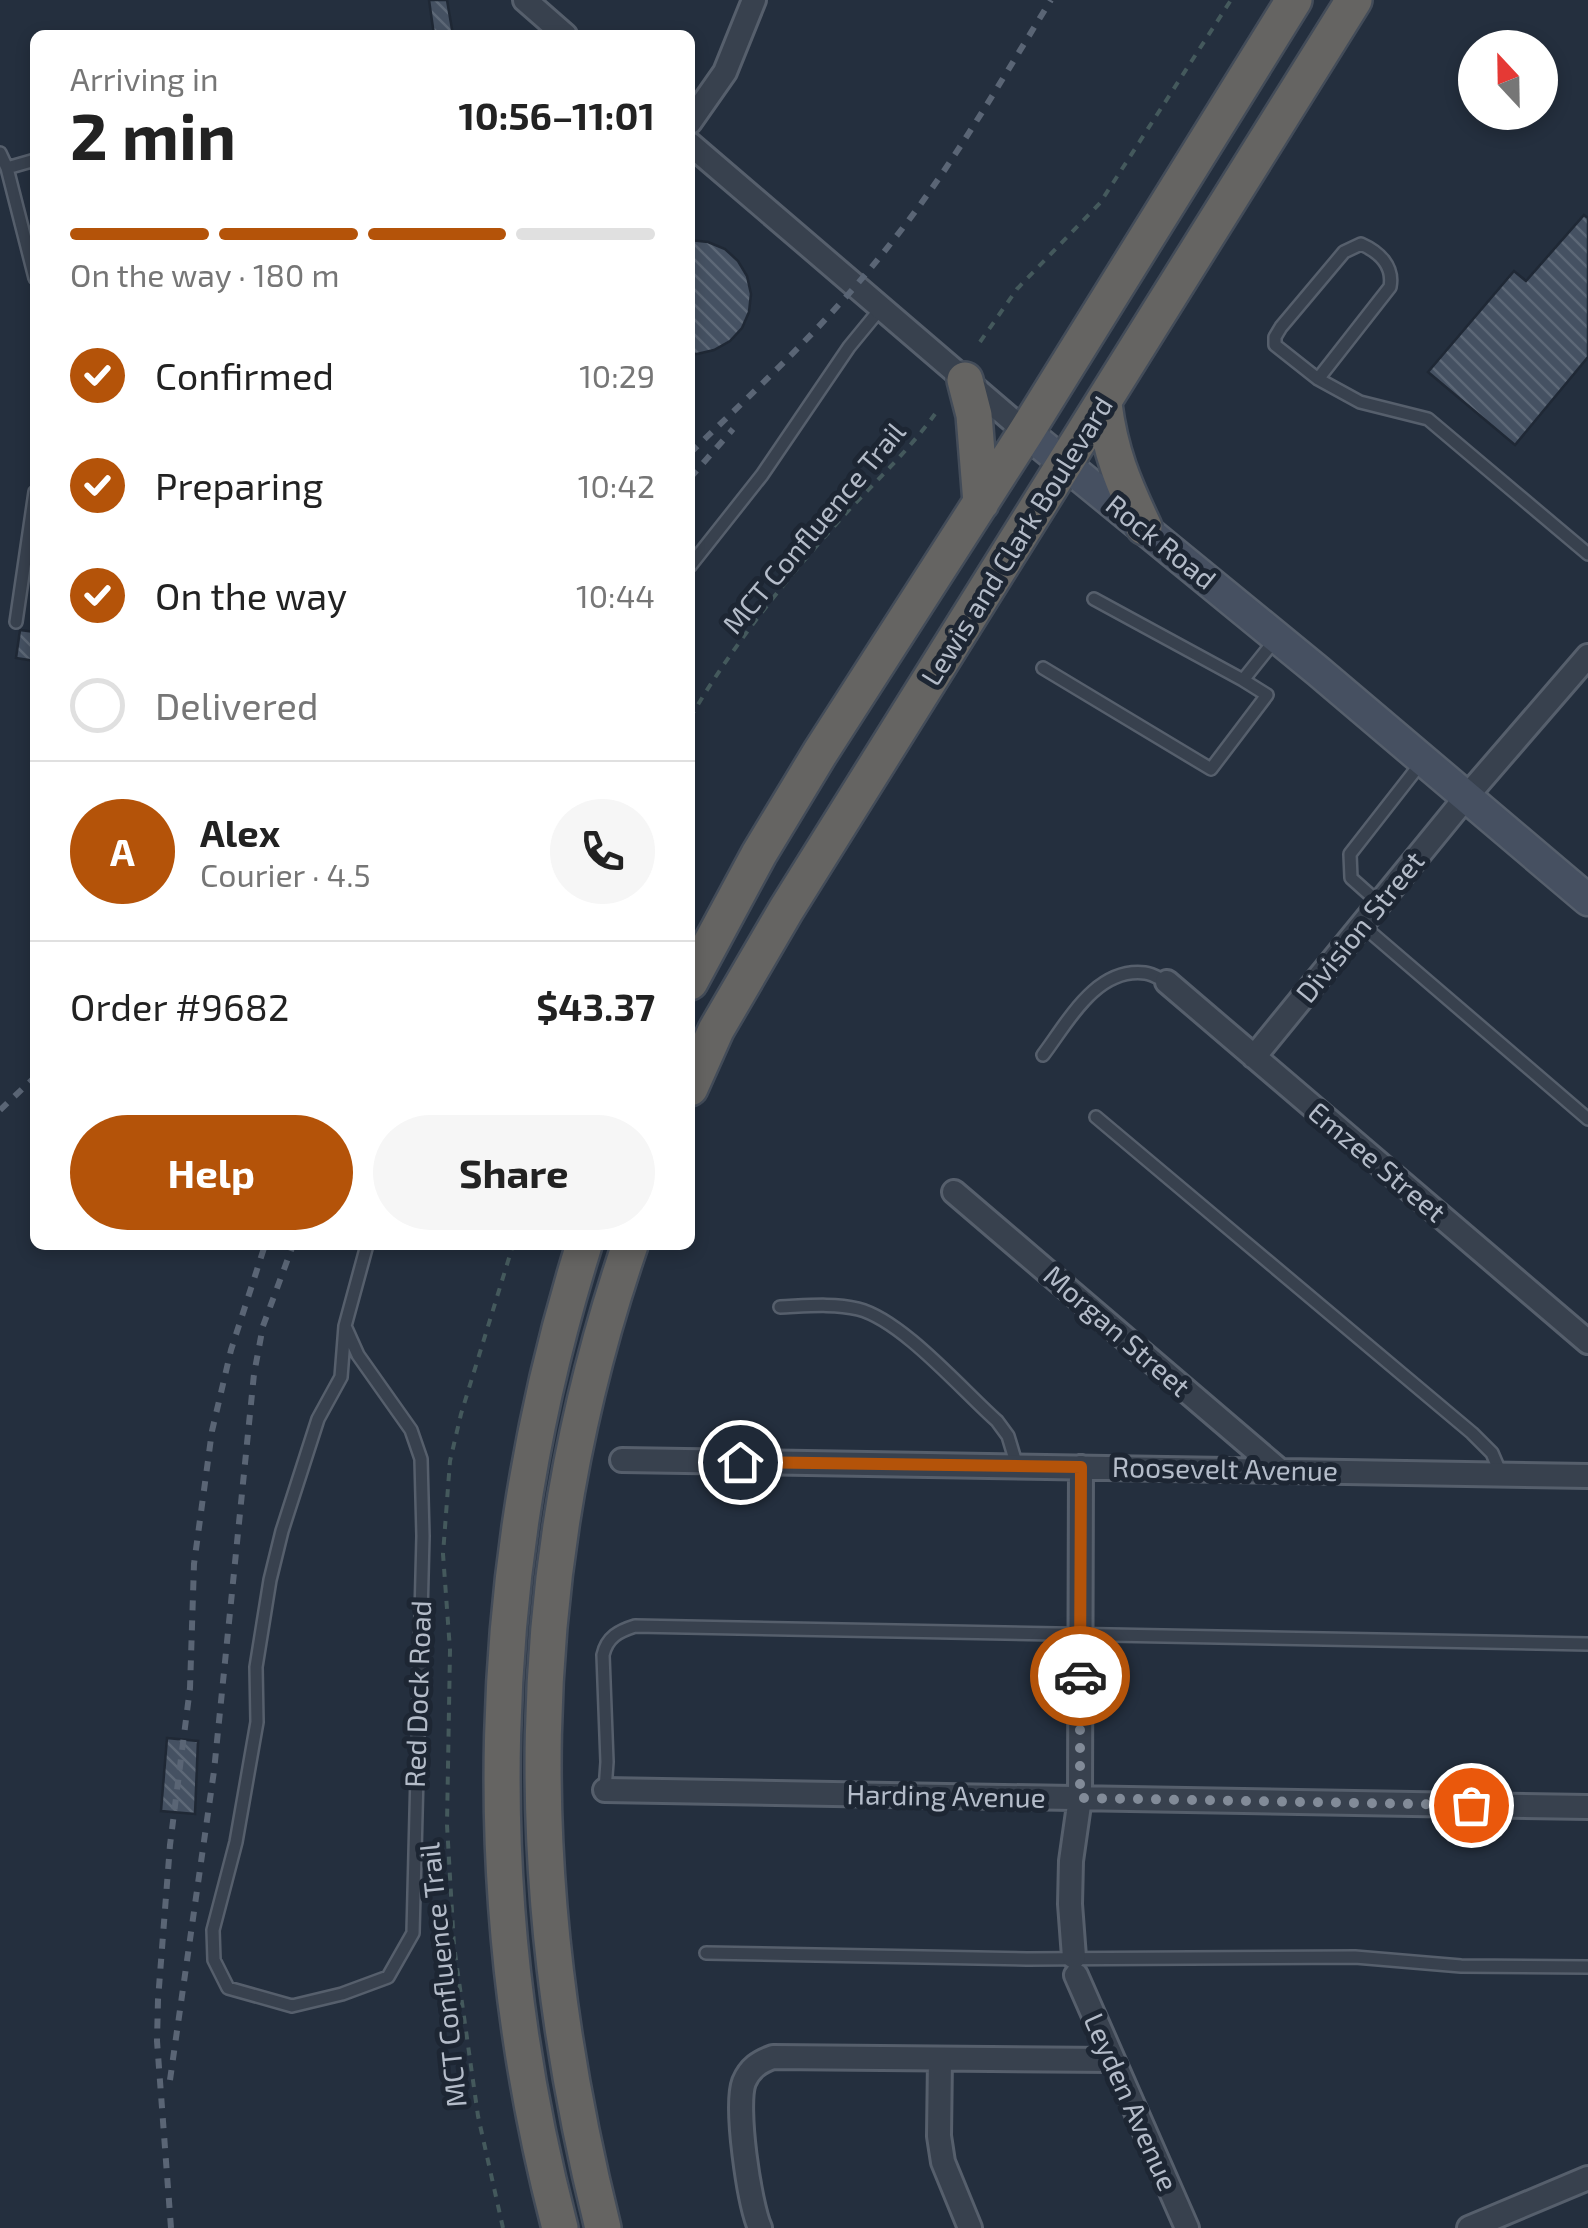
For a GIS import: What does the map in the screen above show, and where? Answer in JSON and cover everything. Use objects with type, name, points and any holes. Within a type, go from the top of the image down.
[{"type":"highway","name":"Lewis and Clark Boulevard","points":[[695,973],[759,854],[820,753],[1026,432],[1294,0]]},
{"type":"highway","name":"Lewis and Clark Boulevard","points":[[695,1077],[716,1030],[786,910],[1354,0]]},
{"type":"highway","points":[[965,380],[974,414],[981,503]]},
{"type":"highway","points":[[1104,404],[1118,472],[1144,527]]},
{"type":"highway","points":[[560,2228],[528,2089],[514,1994],[501,1826],[502,1730],[514,1572],[532,1452],[583,1250]]},
{"type":"highway","points":[[603,2228],[564,2051],[551,1953],[544,1854],[544,1676],[560,1531],[574,1448],[593,1366],[628,1250]]},
{"type":"main road","name":"Rock Road","points":[[1026,432],[1277,637],[1588,900]]},
{"type":"street","points":[[524,0],[556,30]]},
{"type":"street","points":[[695,115],[725,72],[754,0]]},
{"type":"street","name":"Rock Road","points":[[695,148],[1026,432]]},
{"type":"street","name":"Division Street","points":[[1254,1057],[1466,796],[1588,656]]},
{"type":"street","name":"Emzee Street","points":[[1167,982],[1588,1342]]},
{"type":"street","name":"Morgan Street","points":[[954,1192],[1279,1470]]},
{"type":"street","name":"Roosevelt Avenue","points":[[622,1460],[1588,1476]]},
{"type":"street","points":[[1075,1966],[1070,1890],[1080,1798],[1081,1467]]},
{"type":"street","name":"Harding Avenue","points":[[605,1790],[1588,1807]]},
{"type":"street","name":"Leyden Avenue","points":[[1075,1966],[1187,2228]]},
{"type":"street","points":[[760,2228],[747,2186],[742,2090],[752,2068],[773,2058],[1113,2060]]},
{"type":"street","points":[[940,2059],[939,2136],[943,2162],[970,2228]]},
{"type":"street","points":[[1469,2228],[1588,2178]]},
{"type":"lane","points":[[0,153],[8,168],[30,258]]},
{"type":"lane","points":[[8,168],[30,161]]},
{"type":"lane","points":[[1318,379],[1390,287],[1390,271],[1384,259],[1361,244],[1344,252],[1276,337],[1276,345],[1318,379],[1360,402],[1428,420],[1588,554]]},
{"type":"lane","points":[[695,560],[762,476],[849,347],[881,308]]},
{"type":"lane","points":[[16,622],[30,526]]},
{"type":"lane","points":[[1043,668],[1211,770],[1267,694],[1094,598]]},
{"type":"lane","points":[[1243,680],[1277,637]]},
{"type":"lane","points":[[1379,903],[1351,878],[1350,854],[1424,760]]},
{"type":"lane","points":[[1362,925],[1588,1119]]},
{"type":"lane","points":[[1043,1055],[1095,988],[1125,973],[1150,972],[1167,982]]},
{"type":"lane","points":[[1096,1116],[1472,1433],[1492,1453],[1501,1474]]},
{"type":"lane","points":[[344,1326],[366,1250]]},
{"type":"lane","points":[[780,1308],[835,1305],[860,1309],[888,1324],[997,1421],[1008,1436],[1017,1466]]},
{"type":"lane","name":"Red Dock Road","points":[[344,1326],[358,1355],[411,1430],[421,1459],[423,1536],[413,1933],[388,1977],[292,2006],[228,1988],[214,1960],[214,1930],[236,1842],[257,1722],[256,1667],[270,1580],[318,1419],[341,1377],[344,1326]]},
{"type":"lane","points":[[605,1790],[605,1644],[635,1626],[1588,1644]]},
{"type":"lane","points":[[706,1953],[1075,1966],[1355,1957],[1461,1966],[1588,1967]]},
{"type":"path","points":[[980,342],[1017,290],[1100,203],[1230,0]]},
{"type":"path","name":"MCT Confluence Trail","points":[[695,711],[761,615],[847,512],[912,447],[935,414]]},
{"type":"path","name":"MCT Confluence Trail","points":[[503,2228],[478,2116],[454,1946],[448,1824],[450,1650],[443,1554],[450,1461],[511,1250]]},
{"type":"building","points":[[429,0],[447,0],[452,30],[433,30]]},
{"type":"building","points":[[1584,215],[1588,218],[1588,357],[1515,445],[1428,372],[1514,271],[1526,281]]},
{"type":"building","points":[[695,241],[725,249],[738,261],[751,294],[742,328],[730,341],[697,354]]},
{"type":"building","points":[[20,630],[30,631],[30,660],[16,658]]},
{"type":"building","points":[[167,1738],[198,1741],[195,1814],[161,1811]]},
{"type":"railway","points":[[695,448],[820,325],[891,243],[955,154],[1051,0]]},
{"type":"railway","points":[[695,472],[733,429]]},
{"type":"railway","points":[[0,1110],[30,1082]]},
{"type":"railway","points":[[171,2228],[157,2041],[158,2000],[170,1845],[190,1688],[194,1564],[212,1431],[231,1350],[263,1250]]},
{"type":"railway","points":[[170,2080],[214,1771],[254,1374],[263,1326],[291,1250]]},
{"type":"way so far","points":[[1080,1676],[1080,1798],[1471,1805]]},
{"type":"route","points":[[740,1462],[1081,1467],[1080,1676]]}]
